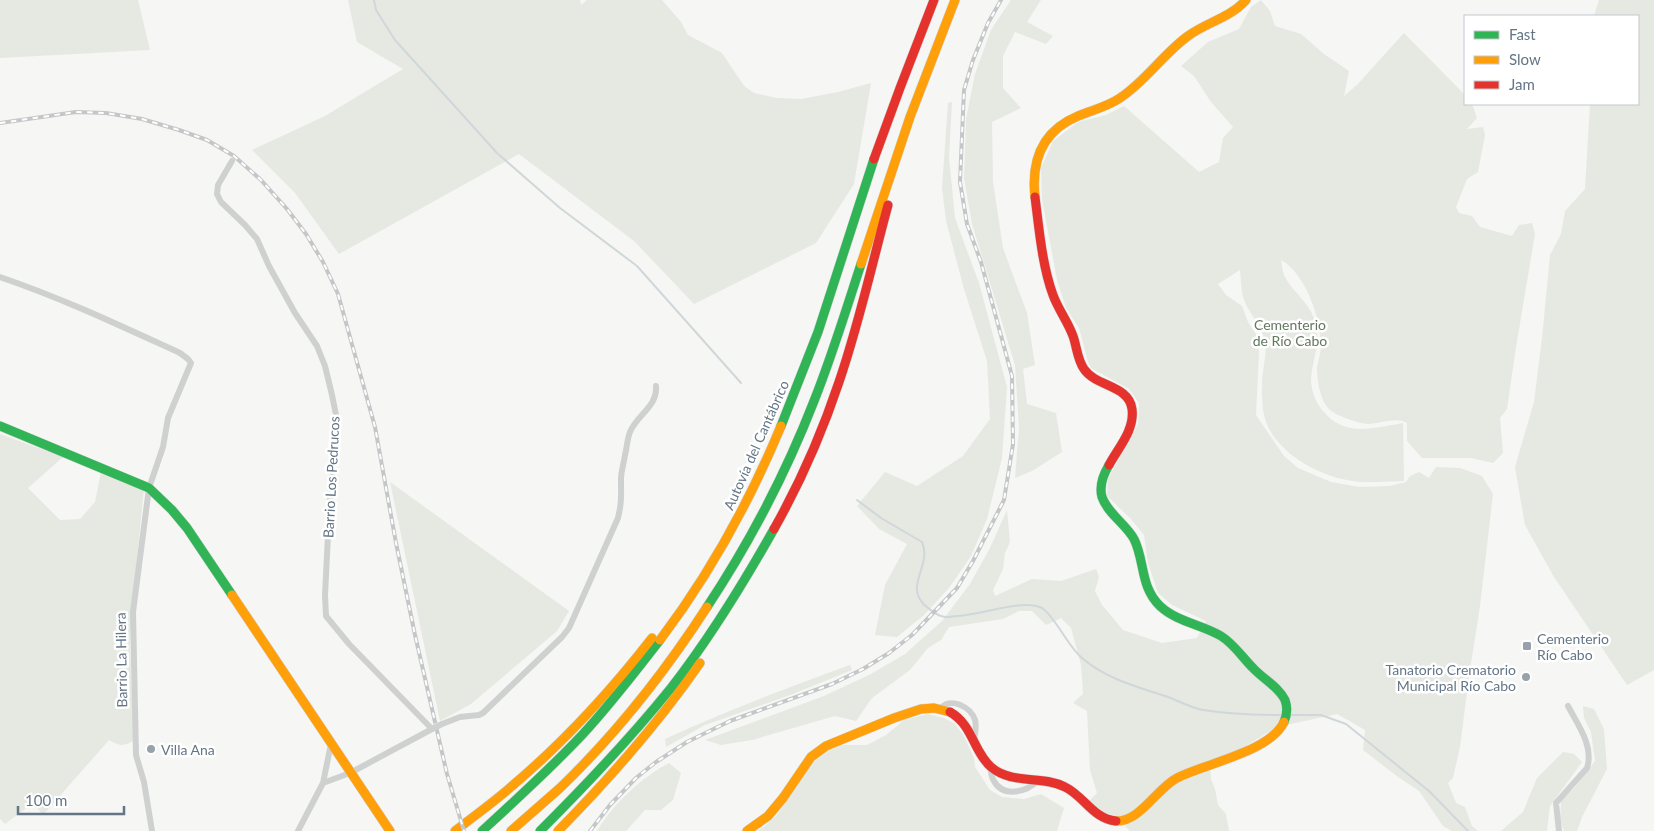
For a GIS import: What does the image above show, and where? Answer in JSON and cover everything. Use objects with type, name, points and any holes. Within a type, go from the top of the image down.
[{"type":"main road","name":"Autovía del Cantábrico","points":[[482,831],[530,788],[580,739],[615,699],[678,616],[708,571],[744,508],[789,409],[808,358],[898,89],[934,0]]},
{"type":"main road","points":[[511,831],[582,765],[618,726],[652,684],[715,596],[758,521],[792,452],[824,373],[902,140],[955,0]]},
{"type":"main road","points":[[747,831],[773,812],[807,761],[824,746],[921,710],[940,708],[952,712],[962,720],[968,727],[980,754],[990,766],[1018,779],[1054,783],[1069,789],[1092,811],[1106,819],[1115,821],[1126,820],[1137,813],[1171,781],[1231,758],[1258,745],[1276,733],[1285,722],[1287,706],[1279,692],[1227,640],[1214,632],[1170,614],[1156,603],[1148,590],[1134,539],[1102,498],[1101,490],[1104,475],[1129,428],[1133,413],[1131,404],[1124,394],[1090,376],[1082,366],[1072,333],[1055,300],[1051,287],[1034,191],[1034,174],[1039,154],[1046,139],[1054,130],[1074,117],[1099,109],[1119,98],[1141,81],[1190,34],[1232,13],[1246,0]]},
{"type":"main road","points":[[558,831],[589,801],[629,756],[694,673],[745,593],[768,552],[791,503],[830,406],[858,321],[892,187],[936,47]]},
{"type":"main road","points":[[0,426],[148,488],[172,510],[187,528],[390,831]]},
{"type":"main road","points":[[540,831],[620,750],[686,670],[737,594],[763,550],[788,504],[814,448]]},
{"type":"main road","points":[[455,831],[513,785],[576,725],[638,657],[680,601],[728,530],[766,460]]},
{"type":"street","name":"Barrio Los Pedrucos","points":[[232,161],[218,185],[217,194],[221,202],[245,225],[256,239],[295,313],[317,346],[325,366],[336,415],[326,568],[326,616],[349,644],[432,729]]},
{"type":"street","name":"Barrio La Hilera","points":[[0,277],[121,326],[180,353],[191,363],[168,418],[163,447],[148,488],[133,612],[136,755],[144,782],[152,831]]},
{"type":"street","points":[[323,783],[350,773],[442,724],[460,717],[483,713],[562,637],[569,628],[618,518],[622,503],[621,479],[626,444],[634,424],[655,398],[656,386]]},
{"type":"street","points":[[1559,831],[1556,803],[1587,768],[1590,761],[1585,738],[1568,706]]},
{"type":"street","points":[[298,831],[323,783],[331,744]]},
{"type":"street","points":[[990,766],[994,783],[1003,789],[1015,792],[1022,791],[1029,788],[1036,781]]},
{"type":"green space","points":[[0,0],[138,0],[150,50],[0,58]]},
{"type":"green space","points":[[348,0],[580,0],[581,5],[587,0],[662,0],[681,22],[688,35],[722,53],[744,86],[754,93],[777,98],[801,99],[871,83],[854,184],[816,243],[694,304],[634,241],[519,154],[339,254],[295,193],[252,150],[325,116],[403,69],[357,42]]},
{"type":"green space","points":[[1011,0],[1041,0],[1027,22],[1053,36],[1046,44],[1015,32],[1003,56],[1003,88],[1021,108],[992,122],[993,182],[1003,248],[1027,313],[1035,365],[1023,369],[1027,404],[1056,413],[1062,452],[1032,471],[1015,478],[1019,428],[1015,365],[972,224],[964,178],[966,119],[975,74],[991,30]]},
{"type":"green space","name":"Cementerio de Río Cabo","points":[[1261,0],[1270,11],[1275,26],[1301,34],[1324,54],[1349,71],[1344,96],[1357,85],[1404,33],[1464,94],[1464,105],[1472,105],[1477,118],[1467,129],[1483,127],[1485,135],[1478,172],[1467,179],[1456,207],[1459,213],[1472,216],[1480,227],[1512,236],[1519,225],[1532,223],[1535,234],[1507,409],[1500,418],[1503,453],[1493,463],[1471,458],[1422,458],[1407,441],[1407,423],[1394,420],[1370,424],[1360,423],[1331,411],[1321,395],[1318,378],[1317,368],[1321,346],[1315,310],[1297,275],[1290,266],[1281,260],[1283,273],[1287,281],[1305,303],[1315,322],[1317,344],[1311,378],[1317,403],[1331,419],[1340,425],[1350,428],[1360,429],[1403,423],[1404,481],[1361,482],[1334,477],[1307,465],[1283,447],[1267,424],[1263,410],[1262,377],[1266,353],[1265,342],[1261,330],[1243,297],[1240,270],[1218,284],[1226,295],[1242,306],[1248,322],[1257,336],[1259,351],[1256,415],[1284,456],[1298,468],[1331,482],[1359,487],[1390,486],[1406,482],[1410,476],[1419,472],[1429,478],[1436,467],[1460,468],[1482,476],[1493,494],[1480,606],[1460,747],[1453,778],[1448,783],[1456,803],[1465,807],[1472,826],[1478,831],[1452,831],[1443,826],[1419,791],[1363,750],[1365,730],[1337,714],[1277,727],[1236,752],[1210,762],[1211,779],[1218,805],[1226,814],[1229,831],[1130,831],[1115,816],[1097,810],[1089,801],[1097,793],[1090,770],[1087,711],[1073,703],[1083,694],[1081,665],[1071,628],[1061,618],[1046,625],[1032,611],[1019,611],[1003,619],[949,627],[941,640],[928,648],[910,670],[872,698],[856,721],[835,716],[752,740],[721,745],[705,740],[824,696],[871,674],[905,654],[942,621],[970,584],[990,548],[1007,510],[1010,542],[1005,553],[1003,569],[993,590],[995,596],[1032,579],[1061,581],[1096,569],[1099,577],[1095,591],[1102,605],[1123,630],[1162,643],[1197,638],[1206,621],[1172,605],[1158,593],[1148,563],[1144,535],[1130,518],[1107,496],[1108,479],[1138,424],[1139,403],[1129,389],[1091,368],[1088,362],[1079,328],[1066,308],[1057,280],[1042,199],[1041,168],[1053,141],[1078,122],[1106,115],[1124,106],[1199,172],[1219,162],[1223,138],[1233,127],[1211,102],[1194,76],[1181,66],[1208,42],[1239,29],[1251,7]]},
{"type":"green space","points":[[1599,0],[1654,0],[1654,670],[1627,685],[1554,577],[1525,525],[1515,467],[1534,402],[1550,255],[1561,234],[1565,211],[1585,189],[1590,105],[1639,105],[1639,15],[1594,15]]},
{"type":"green space","points":[[952,102],[949,157],[955,218],[979,283],[1007,387],[1002,458],[987,519],[971,556],[949,588],[924,615],[897,637],[875,635],[885,585],[907,544],[879,529],[857,506],[885,472],[917,486],[963,456],[990,419],[987,361],[964,289],[946,221],[942,188],[948,103]]},
{"type":"green space","points":[[0,434],[63,457],[28,488],[60,520],[80,519],[95,502],[101,472],[144,489],[130,646],[134,740],[122,745],[115,744],[109,740],[43,815],[33,803],[5,824],[0,819]]},
{"type":"green space","points":[[390,482],[569,611],[557,631],[471,704],[440,721]]},
{"type":"green space","points":[[850,665],[852,670],[793,694],[705,725],[666,747],[665,739],[756,700]]},
{"type":"green space","points":[[1583,706],[1594,709],[1604,729],[1607,769],[1582,817],[1577,831],[1564,831],[1560,820],[1561,801],[1575,787],[1595,761],[1591,732],[1584,718]]},
{"type":"green space","points":[[927,714],[944,718],[955,724],[964,736],[974,758],[975,767],[990,790],[1002,797],[1024,799],[1041,794],[1064,808],[1057,831],[756,831],[764,827],[777,815],[812,763],[827,751],[842,745],[867,745],[886,735],[904,720]]},
{"type":"green space","points":[[1563,752],[1574,754],[1582,762],[1550,806],[1547,831],[1501,831],[1523,812],[1537,778]]},
{"type":"green space","points":[[669,763],[681,773],[673,800],[661,810],[645,810],[626,831],[597,831],[611,811],[629,792],[648,776]]},
{"type":"waterway","points":[[374,0],[376,10],[395,40],[497,153],[560,208],[637,266],[741,383]]},
{"type":"waterway","points":[[857,500],[881,518],[922,542],[924,560],[917,584],[917,592],[920,600],[938,615],[950,617],[1012,606],[1034,605],[1047,612],[1082,658],[1101,672],[1112,677],[1199,709],[1233,713],[1283,715]]},
{"type":"waterway","points":[[1290,715],[1321,715],[1346,724],[1429,791],[1468,831]]},
{"type":"railway","points":[[590,831],[610,805],[636,778],[656,762],[687,742],[730,721],[832,684],[863,669],[889,653],[912,635],[957,588],[1004,500],[1013,444],[1012,376],[981,262],[967,224],[960,182],[964,90],[973,60],[988,23],[1001,0]]},
{"type":"railway","points":[[0,123],[76,112],[106,113],[142,119],[207,140],[234,156],[261,180],[306,234],[323,262],[338,294],[375,427],[415,635],[447,774],[464,831]]},
{"type":"traffic: fast","points":[[781,426],[818,332],[874,159]]},
{"type":"traffic: fast","points":[[707,607],[738,558],[792,454],[827,367],[861,264]]},
{"type":"traffic: fast","points":[[0,426],[149,488],[172,510],[187,528],[232,595]]},
{"type":"traffic: fast","points":[[1109,465],[1102,481],[1102,497],[1108,509],[1134,539],[1146,582],[1154,599],[1174,616],[1213,632],[1230,643],[1282,695],[1287,709],[1284,722]]},
{"type":"traffic: fast","points":[[540,831],[640,725],[671,688],[726,610],[774,529]]},
{"type":"traffic: fast","points":[[482,831],[582,735],[660,640]]},
{"type":"traffic: slow","points":[[861,264],[910,117],[955,0]]},
{"type":"traffic: slow","points":[[1035,197],[1034,184],[1037,159],[1048,138],[1056,130],[1066,122],[1120,98],[1138,84],[1179,43],[1203,27],[1226,16],[1246,0]]},
{"type":"traffic: slow","points":[[660,640],[712,564],[742,510],[781,426]]},
{"type":"traffic: slow","points":[[232,595],[390,831]]},
{"type":"traffic: slow","points":[[511,831],[560,788],[601,746],[657,679],[707,607]]},
{"type":"traffic: slow","points":[[455,831],[505,792],[550,752],[603,697],[652,638]]},
{"type":"traffic: slow","points":[[558,831],[633,750],[700,663]]},
{"type":"traffic: slow","points":[[747,831],[768,816],[783,798],[811,757],[826,746],[921,709],[934,708],[950,712]]},
{"type":"traffic: slow","points":[[1116,821],[1125,820],[1133,816],[1177,778],[1252,749],[1277,732],[1284,722]]},
{"type":"traffic: jam","points":[[874,159],[934,0]]},
{"type":"traffic: jam","points":[[1035,197],[1041,246],[1049,283],[1055,300],[1073,336],[1078,357],[1089,375],[1119,391],[1130,401],[1132,409],[1131,424],[1109,465]]},
{"type":"traffic: jam","points":[[774,529],[802,476],[832,401],[853,338],[888,205]]},
{"type":"traffic: jam","points":[[950,712],[964,724],[985,761],[999,773],[1018,778],[1056,783],[1072,791],[1101,816],[1116,821]]},
{"type":"place","name":"Cementerio Río Cabo","points":[[1527,646]]},
{"type":"place","name":"Tanatorio Crematorio Municipal Río Cabo","points":[[1526,677]]},
{"type":"place","name":"Villa Ana","points":[[151,749]]}]
